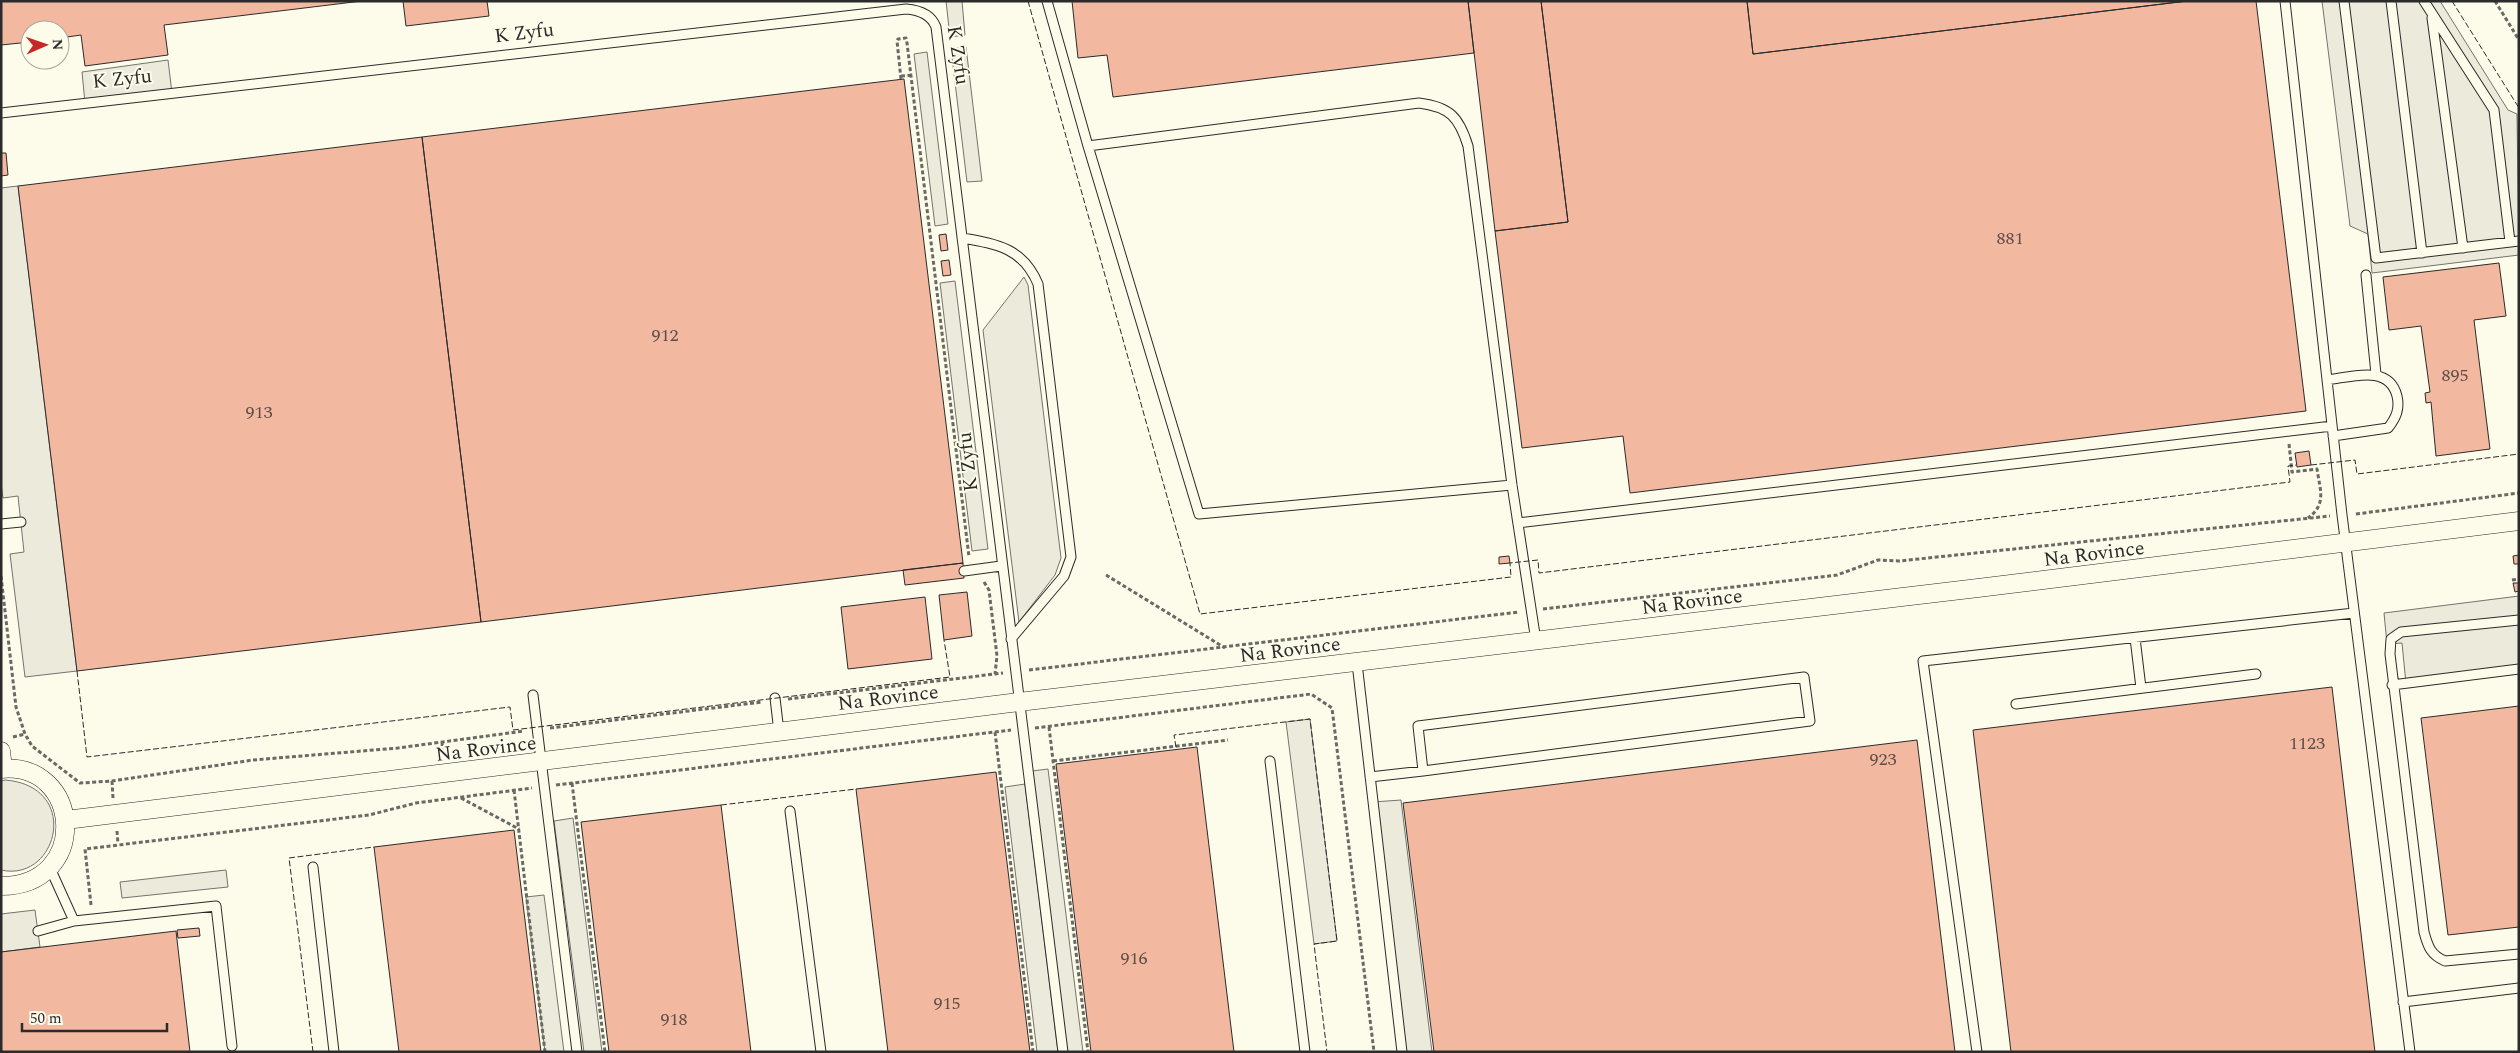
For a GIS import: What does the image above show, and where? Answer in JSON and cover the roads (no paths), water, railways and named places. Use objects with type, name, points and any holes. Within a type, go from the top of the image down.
[{"type":"street","name":"Na Rovince","points":[[66,820],[1019,702],[1357,663],[2519,521]]},
{"type":"street","points":[[1,751],[2,768],[21,770],[38,776],[52,788],[62,803],[66,820],[63,846],[50,868],[35,880],[17,886],[1,886]]},
{"type":"lane","points":[[1047,1],[1088,146],[1199,514],[1512,485]]},
{"type":"lane","points":[[2285,1],[2342,515],[2410,1052]]},
{"type":"lane","points":[[2344,1],[2376,258],[2514,241],[2494,110],[2424,1]]},
{"type":"lane","points":[[2391,1],[2422,253]]},
{"type":"lane","name":"K Zyfu","points":[[1,113],[912,9],[926,14],[936,27],[1001,566],[1063,1052]]},
{"type":"lane","points":[[2432,13],[2463,248]]},
{"type":"lane","points":[[1088,146],[1419,103],[1434,105],[1447,110],[1457,120],[1468,146],[1512,485],[1536,641]]},
{"type":"lane","points":[[962,238],[1003,247],[1018,256],[1032,270],[1039,294],[1072,557],[1064,576],[1011,639]]},
{"type":"lane","points":[[2366,275],[2376,374]]},
{"type":"lane","points":[[1518,524],[2288,431],[2388,428],[2396,418],[2397,397],[2394,386],[2387,378],[2376,374],[2327,380]]},
{"type":"lane","points":[[1,524],[21,522]]},
{"type":"lane","points":[[967,570],[1001,566]]},
{"type":"lane","points":[[1977,1052],[1923,661],[2354,613]]},
{"type":"lane","points":[[2519,620],[2395,634],[2390,646],[2392,685],[2424,932],[2429,950],[2437,958],[2445,961],[2519,954]]},
{"type":"lane","points":[[2135,638],[2141,688]]},
{"type":"lane","points":[[1357,663],[1402,1052]]},
{"type":"lane","points":[[2392,685],[2519,669]]},
{"type":"lane","points":[[2016,704],[2256,674]]},
{"type":"lane","points":[[1370,777],[1810,721],[1804,677],[1418,726],[1423,770]]},
{"type":"lane","points":[[533,695],[577,1052]]},
{"type":"lane","points":[[775,699],[779,732]]},
{"type":"lane","points":[[1270,761],[1305,1052]]},
{"type":"lane","points":[[790,811],[821,1052]]},
{"type":"lane","points":[[313,867],[334,1052]]},
{"type":"lane","points":[[50,868],[74,921]]},
{"type":"lane","points":[[38,931],[74,921],[216,906],[232,1046]]},
{"type":"lane","points":[[2403,1002],[2519,988]]}]
